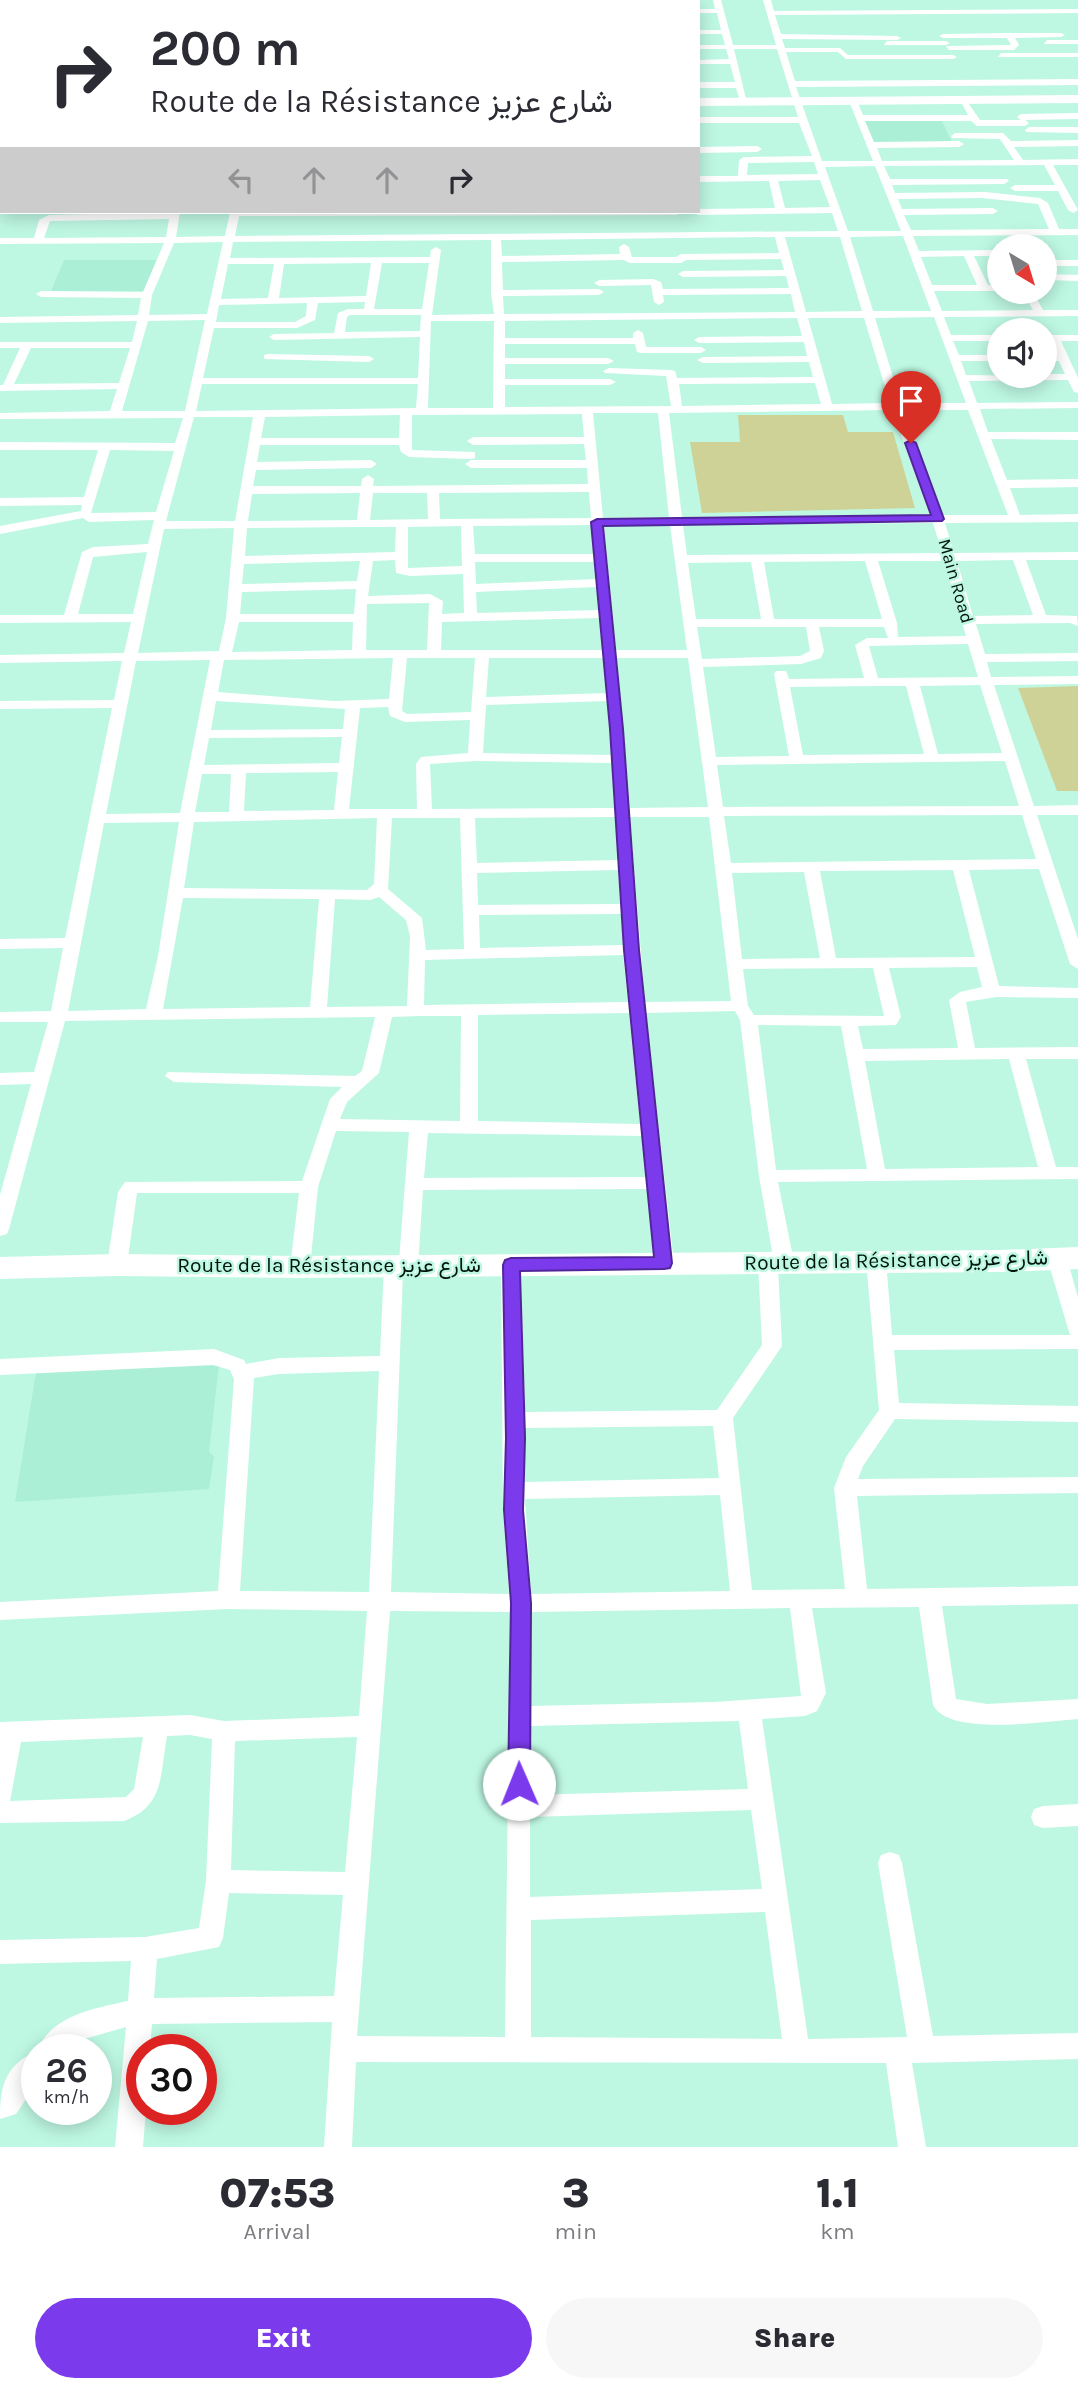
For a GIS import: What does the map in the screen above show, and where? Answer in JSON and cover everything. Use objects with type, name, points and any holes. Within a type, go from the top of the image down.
[{"type":"main road","name":"Route de la Résistance شارع عزيز","points":[[0,1268],[117,1265],[300,1267],[1000,1261],[1067,1258]]},
{"type":"street","points":[[717,0],[744,102]]},
{"type":"street","points":[[927,0],[965,82],[973,118],[980,124],[1025,123],[1078,117]]},
{"type":"street","points":[[769,6],[812,12],[932,12],[978,23],[1009,35],[1063,38],[1078,42]]},
{"type":"street","name":"Main Road","points":[[769,6],[796,101],[844,233],[896,406],[938,519],[978,658],[1078,964]]},
{"type":"street","points":[[700,11],[719,11]]},
{"type":"street","points":[[1046,11],[1063,38]]},
{"type":"street","points":[[791,84],[917,70],[978,23],[1046,11],[1078,11]]},
{"type":"street","points":[[812,12],[821,36]]},
{"type":"street","points":[[888,12],[898,40]]},
{"type":"street","points":[[710,21],[723,21]]},
{"type":"street","points":[[700,32],[727,32]]},
{"type":"street","points":[[1000,51],[1016,47],[1009,35]]},
{"type":"street","points":[[700,47],[780,44],[821,36],[898,40],[1049,55],[1078,55]]},
{"type":"street","points":[[1049,55],[1042,44],[1063,38]]},
{"type":"street","points":[[882,57],[877,45],[898,40]]},
{"type":"street","points":[[780,44],[840,50],[846,57]]},
{"type":"street","points":[[1000,51],[1006,64]]},
{"type":"street","points":[[834,62],[833,58],[882,57],[917,70],[965,82],[1078,82]]},
{"type":"street","points":[[700,62],[734,61]]},
{"type":"street","points":[[724,73],[737,73]]},
{"type":"street","points":[[1011,73],[1016,82]]},
{"type":"street","points":[[700,85],[740,85]]},
{"type":"street","points":[[700,102],[1078,99]]},
{"type":"street","points":[[1010,100],[1036,144]]},
{"type":"street","points":[[853,101],[907,233],[1015,518]]},
{"type":"street","points":[[860,118],[973,118]]},
{"type":"street","points":[[946,118],[967,163]]},
{"type":"street","points":[[702,153],[755,140],[803,120]]},
{"type":"street","points":[[700,121],[818,161],[878,164],[1078,162]]},
{"type":"street","points":[[1025,123],[1078,130]]},
{"type":"street","points":[[871,145],[1003,136],[1020,162]]},
{"type":"street","points":[[742,178],[742,161],[755,140]]},
{"type":"street","points":[[1010,144],[1078,144]]},
{"type":"street","points":[[1046,211],[1075,210],[1048,162]]},
{"type":"street","points":[[995,163],[1010,187],[1063,186],[1078,195]]},
{"type":"street","points":[[700,179],[824,177]]},
{"type":"street","points":[[773,178],[781,211]]},
{"type":"street","points":[[979,181],[1003,232]]},
{"type":"street","points":[[885,182],[1004,181]]},
{"type":"street","points":[[891,196],[1035,199],[1043,203],[1055,232]]},
{"type":"street","points":[[700,212],[835,210]]},
{"type":"street","points":[[898,212],[993,211]]},
{"type":"street","points":[[38,240],[44,220],[75,215],[175,214],[171,238],[147,295],[115,414]]},
{"type":"street","points":[[0,1229],[58,1017],[153,548],[190,412],[232,238],[235,214]]},
{"type":"street","points":[[422,410],[427,315],[437,236],[437,214]]},
{"type":"street","points":[[637,214],[641,235]]},
{"type":"street","points":[[0,241],[1078,232]]},
{"type":"street","points":[[679,234],[684,291]]},
{"type":"street","points":[[779,234],[827,407]]},
{"type":"street","points":[[622,235],[626,257]]},
{"type":"street","points":[[496,236],[496,293],[500,341],[499,409]]},
{"type":"street","points":[[915,254],[987,253]]},
{"type":"street","points":[[928,288],[984,288],[968,254]]},
{"type":"street","points":[[495,259],[626,257],[634,260],[785,256]]},
{"type":"street","points":[[596,257],[602,317]]},
{"type":"street","points":[[369,312],[377,260]]},
{"type":"street","points":[[226,261],[434,260]]},
{"type":"street","points":[[273,301],[279,261]]},
{"type":"street","points":[[1057,263],[1078,263]]},
{"type":"street","points":[[682,274],[789,273]]},
{"type":"street","points":[[1057,277],[1078,278]]},
{"type":"street","points":[[496,293],[599,288],[653,282],[657,284],[659,292],[661,316]]},
{"type":"street","points":[[659,292],[794,290]]},
{"type":"street","points":[[41,294],[147,295]]},
{"type":"street","points":[[216,302],[371,299]]},
{"type":"street","points":[[0,320],[212,321],[297,325],[311,318],[313,300]]},
{"type":"street","points":[[1035,304],[1040,314]]},
{"type":"street","points":[[339,336],[342,315],[369,312],[498,317],[1074,313],[1078,329]]},
{"type":"street","points":[[636,316],[641,350],[701,350],[813,359]]},
{"type":"street","points":[[694,316],[708,381]]},
{"type":"street","points":[[261,381],[277,325]]},
{"type":"street","points":[[274,337],[426,334]]},
{"type":"street","points":[[367,381],[371,335]]},
{"type":"street","points":[[295,382],[310,337]]},
{"type":"street","points":[[947,338],[987,338]]},
{"type":"street","points":[[1057,338],[1078,338]]},
{"type":"street","points":[[701,350],[808,339]]},
{"type":"street","points":[[500,341],[639,341]]},
{"type":"street","points":[[605,342],[612,408]]},
{"type":"street","points":[[0,345],[135,345]]},
{"type":"street","points":[[27,345],[4,388],[124,386]]},
{"type":"street","points":[[1057,349],[1070,368],[1078,390]]},
{"type":"street","points":[[268,357],[369,359]]},
{"type":"street","points":[[955,358],[987,358]]},
{"type":"street","points":[[500,361],[609,371],[669,372],[672,381],[670,408],[676,521],[724,868],[729,928],[745,1013],[768,1176],[776,1262],[772,1346],[738,1392],[723,1418],[742,1600]]},
{"type":"street","points":[[961,378],[1070,368]]},
{"type":"street","points":[[500,382],[609,371]]},
{"type":"street","points":[[672,381],[819,380]]},
{"type":"street","points":[[197,381],[423,381]]},
{"type":"street","points":[[474,425],[499,409],[1078,405]]},
{"type":"street","points":[[587,408],[619,759],[631,950],[653,1183],[664,1263]]},
{"type":"street","points":[[406,410],[405,449],[409,453],[471,459],[592,464]]},
{"type":"street","points":[[0,416],[422,410],[474,425],[590,440]]},
{"type":"street","points":[[153,1015],[166,956],[187,817],[211,696],[233,619],[240,523],[260,412]]},
{"type":"street","points":[[468,489],[474,425]]},
{"type":"street","points":[[982,435],[1078,436]]},
{"type":"street","points":[[255,442],[405,441]]},
{"type":"street","points":[[363,525],[366,489],[375,442]]},
{"type":"street","points":[[105,447],[88,507],[89,517],[363,525],[1078,518]]},
{"type":"street","points":[[0,448],[180,447]]},
{"type":"street","points":[[251,466],[371,464]]},
{"type":"street","points":[[1001,484],[1078,483]]},
{"type":"street","points":[[247,490],[594,488]]},
{"type":"street","points":[[433,489],[434,524]]},
{"type":"street","points":[[0,502],[88,507]]},
{"type":"street","points":[[0,530],[17,530],[88,507]]},
{"type":"street","points":[[467,524],[471,617]]},
{"type":"street","points":[[402,525],[401,570],[404,571],[469,564],[600,558]]},
{"type":"street","points":[[70,618],[87,555],[93,551],[153,548]]},
{"type":"street","points":[[359,654],[361,600],[367,556]]},
{"type":"street","points":[[238,560],[401,556]]},
{"type":"street","points":[[1018,556],[1041,620]]},
{"type":"street","points":[[681,559],[1078,556]]},
{"type":"street","points":[[870,557],[895,642]]},
{"type":"street","points":[[757,558],[768,623]]},
{"type":"street","points":[[470,589],[603,583]]},
{"type":"street","points":[[236,588],[363,585]]},
{"type":"street","points":[[361,600],[430,598],[437,605],[435,654]]},
{"type":"street","points":[[436,618],[606,614]]},
{"type":"street","points":[[0,619],[138,618]]},
{"type":"street","points":[[233,619],[360,618]]},
{"type":"street","points":[[967,620],[1078,622]]},
{"type":"street","points":[[690,623],[890,624]]},
{"type":"street","points":[[0,659],[222,655],[609,654],[779,661],[801,660],[816,654],[812,623]]},
{"type":"street","points":[[872,683],[862,645],[973,640]]},
{"type":"street","points":[[400,654],[395,713],[405,718],[477,716]]},
{"type":"street","points":[[475,757],[482,654]]},
{"type":"street","points":[[978,658],[1078,657]]},
{"type":"street","points":[[779,661],[797,760]]},
{"type":"street","points":[[783,683],[1078,680]]},
{"type":"street","points":[[912,682],[932,758]]},
{"type":"street","points":[[211,696],[353,704],[396,703]]},
{"type":"street","points":[[478,701],[613,697]]},
{"type":"street","points":[[0,705],[120,704]]},
{"type":"street","points":[[341,814],[353,704]]},
{"type":"street","points":[[204,734],[349,733]]},
{"type":"street","points":[[425,813],[423,764],[426,760],[475,757],[619,759]]},
{"type":"street","points":[[709,761],[1011,757]]},
{"type":"street","points":[[197,770],[346,767]]},
{"type":"street","points":[[236,816],[239,769]]},
{"type":"street","points":[[98,819],[425,813],[1078,810]]},
{"type":"street","points":[[467,813],[472,953]]},
{"type":"street","points":[[380,890],[385,814]]},
{"type":"street","points":[[470,868],[627,864]]},
{"type":"street","points":[[724,868],[1046,864]]},
{"type":"street","points":[[960,865],[992,992]]},
{"type":"street","points":[[811,867],[829,964]]},
{"type":"street","points":[[176,893],[370,895],[380,890]]},
{"type":"street","points":[[380,890],[414,918],[418,936],[415,1012]]},
{"type":"street","points":[[318,1013],[327,895]]},
{"type":"street","points":[[471,909],[629,909]]},
{"type":"street","points":[[0,944],[73,943]]},
{"type":"street","points":[[417,954],[631,950]]},
{"type":"street","points":[[735,964],[984,962]]},
{"type":"street","points":[[0,1017],[638,1010],[745,1013],[849,1023],[890,1021],[892,1017],[880,963]]},
{"type":"street","points":[[968,1054],[957,1000],[970,994],[992,992],[1078,993]]},
{"type":"street","points":[[469,1127],[470,1012]]},
{"type":"street","points":[[300,1267],[309,1187],[329,1125],[339,1099],[370,1073],[373,1067],[384,1013]]},
{"type":"street","points":[[849,1023],[877,1174]]},
{"type":"street","points":[[855,1055],[1078,1053]]},
{"type":"street","points":[[1016,1054],[1049,1173]]},
{"type":"street","points":[[174,1076],[359,1082]]},
{"type":"street","points":[[0,1079],[41,1078]]},
{"type":"street","points":[[329,1125],[649,1130]]},
{"type":"street","points":[[338,2147],[345,2009],[380,1602],[388,1363],[415,1184],[419,1126]]},
{"type":"street","points":[[768,1176],[1078,1173]]},
{"type":"street","points":[[415,1184],[653,1183]]},
{"type":"street","points":[[117,1265],[127,1192],[132,1187],[309,1187]]},
{"type":"street","points":[[1067,1258],[1078,1332]]},
{"type":"street","points":[[857,1599],[845,1488],[853,1463],[889,1411],[876,1260]]},
{"type":"street","points":[[511,1265],[514,1491],[521,1603],[518,1716],[518,2049]]},
{"type":"street","points":[[883,1343],[1078,1342]]},
{"type":"street","points":[[0,1367],[214,1357],[229,1361],[242,1371],[244,1379],[228,1600]]},
{"type":"street","points":[[242,1371],[279,1366],[388,1363]]},
{"type":"street","points":[[889,1411],[1078,1414]]},
{"type":"street","points":[[515,1420],[723,1418]]},
{"type":"street","points":[[845,1488],[1078,1485]]},
{"type":"street","points":[[514,1491],[730,1486]]},
{"type":"street","points":[[0,1611],[228,1600],[521,1603],[1078,1595]]},
{"type":"street","points":[[929,1597],[945,1705],[950,1710],[973,1714],[1078,1709]]},
{"type":"street","points":[[518,1716],[749,1711],[805,1706],[814,1693],[800,1600]]},
{"type":"street","points":[[749,1711],[797,2052]]},
{"type":"street","points":[[0,1797],[6,1732],[190,1725],[224,1731],[369,1726]]},
{"type":"street","points":[[0,1812],[124,1810],[135,1805],[145,1794],[156,1726]]},
{"type":"street","points":[[0,1952],[145,1949],[210,1938],[218,1881],[224,1731]]},
{"type":"street","points":[[519,1806],[763,1799]]},
{"type":"street","points":[[1044,1816],[1078,1815]]},
{"type":"street","points":[[890,1863],[910,2049],[912,2147]]},
{"type":"street","points":[[218,1881],[355,1884]]},
{"type":"street","points":[[519,1909],[774,1900]]},
{"type":"street","points":[[129,2147],[145,1949]]},
{"type":"street","points":[[66,2034],[99,2021],[141,2011],[345,2009]]},
{"type":"street","points":[[342,2049],[797,2052],[1078,2046]]},
{"type":"street","points":[[0,2106],[6,2104],[21,2080]]},
{"type":"shaded area","points":[[864,119],[941,119],[952,142],[873,143]]},
{"type":"shaded area","points":[[64,260],[158,260],[147,291],[51,291]]},
{"type":"shaded area","points":[[738,415],[843,415],[848,432],[893,432],[915,508],[702,513],[690,442],[740,442]]},
{"type":"shaded area","points":[[1078,686],[1078,791],[1057,791],[1018,688]]},
{"type":"shaded area","points":[[219,1365],[209,1452],[214,1456],[209,1489],[15,1502],[36,1372]]},
{"type":"route","points":[[519,1784],[521,1603],[513,1510],[515,1438],[511,1265],[664,1263],[653,1183],[648,1105],[631,950],[617,729],[597,522],[938,519],[911,443]]}]
